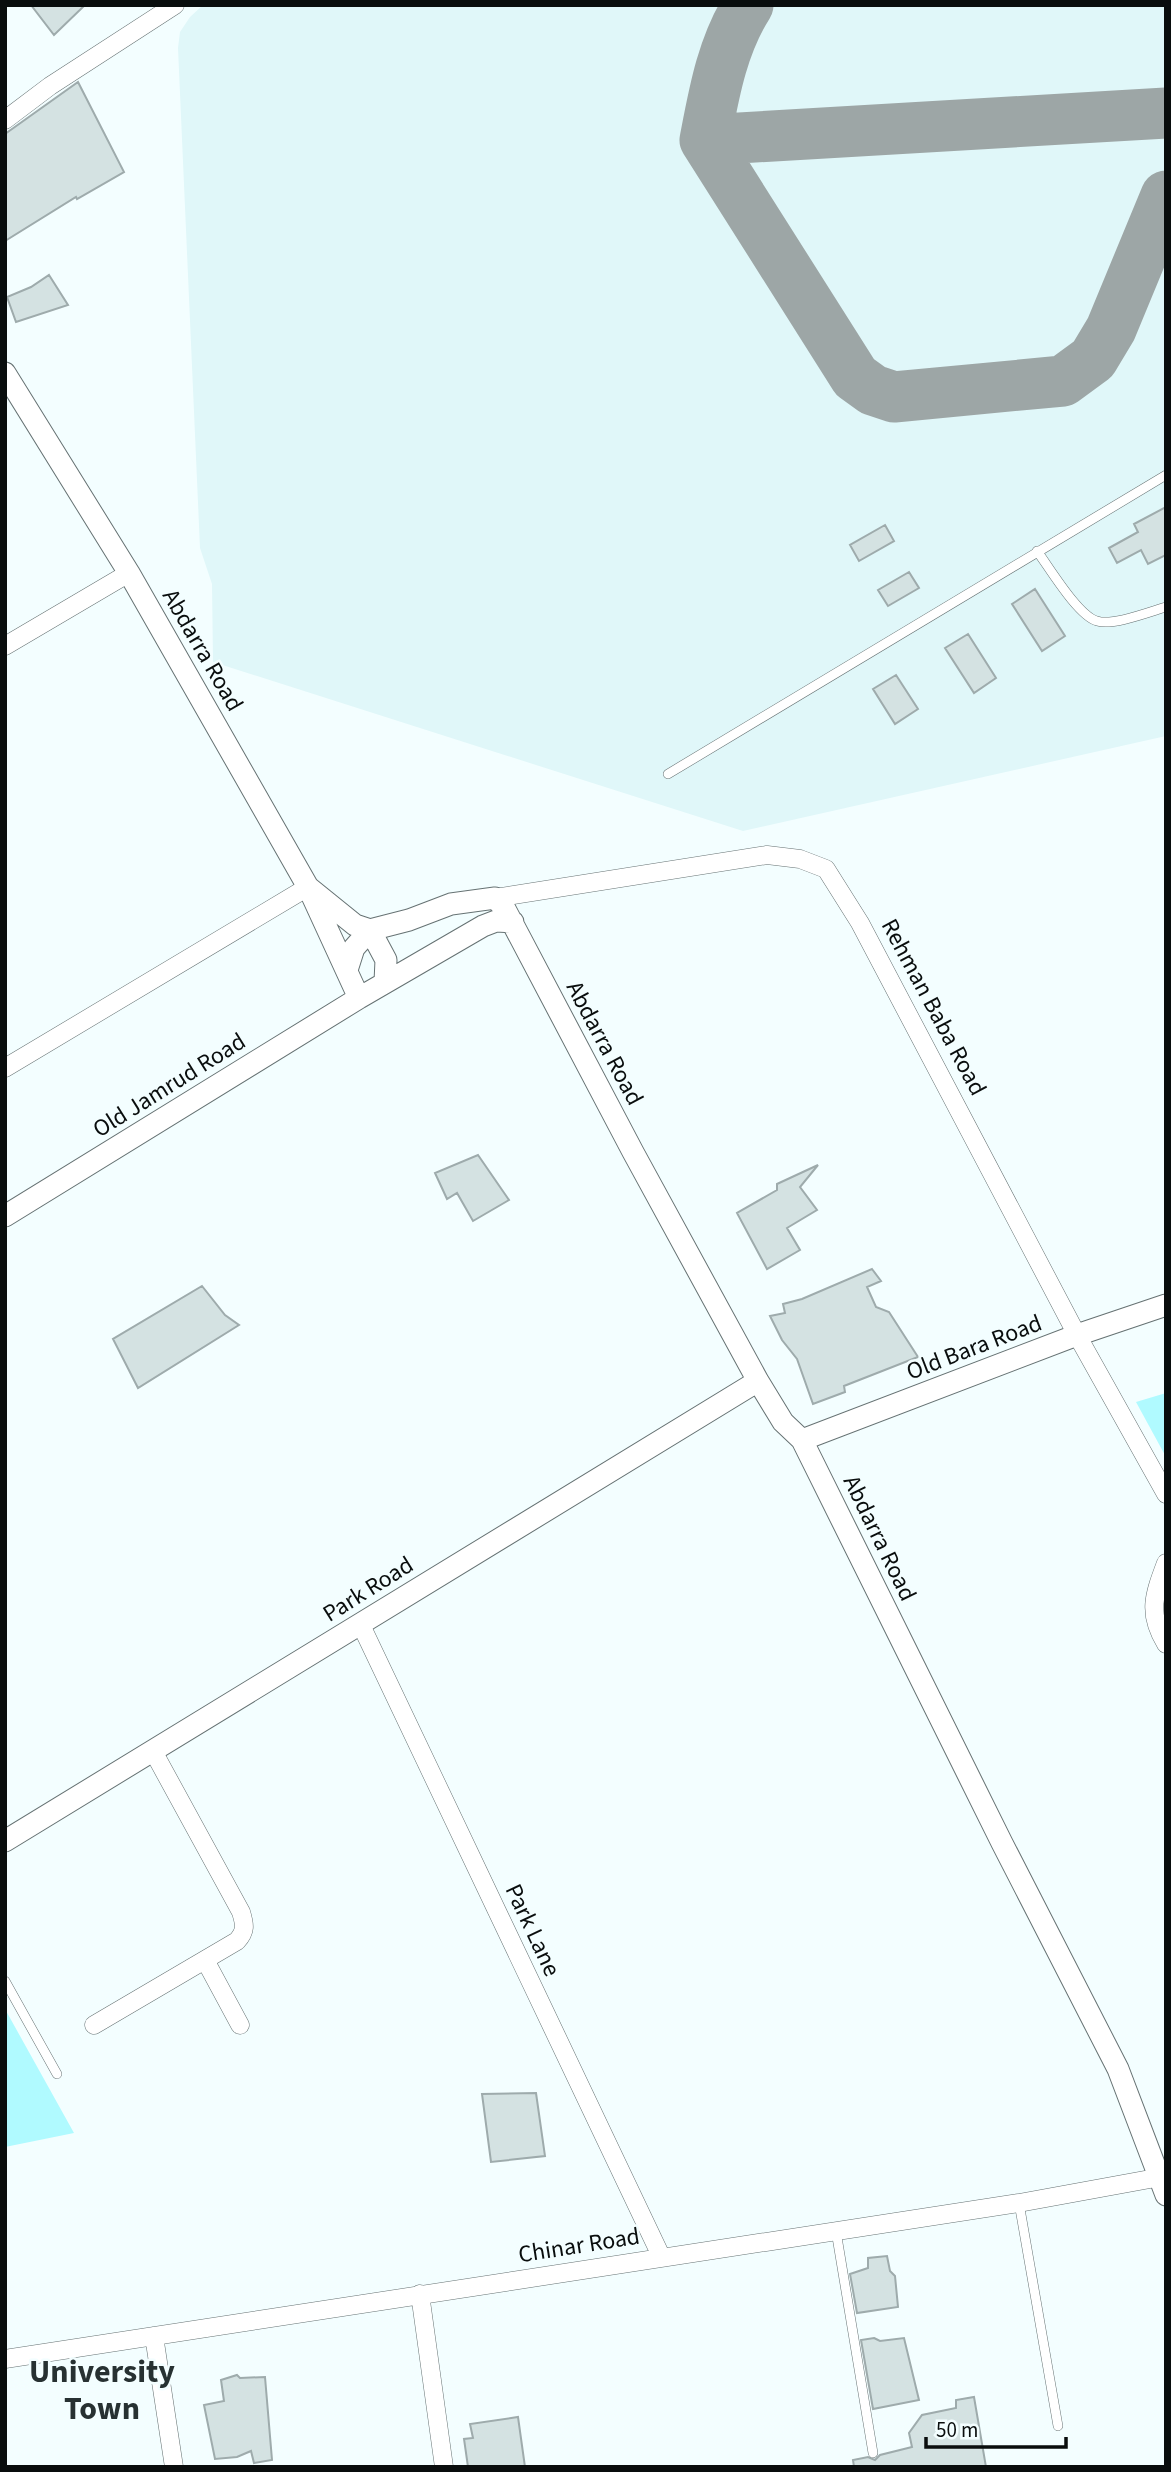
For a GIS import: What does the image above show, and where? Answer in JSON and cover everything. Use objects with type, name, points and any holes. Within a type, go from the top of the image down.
[{"type":"street","points":[[5,120],[50,86],[175,5]]},
{"type":"street","name":"Abdarra Road","points":[[5,373],[130,573],[308,887],[359,998]]},
{"type":"street","points":[[5,646],[130,573]]},
{"type":"street","name":"Rehman Baba Road","points":[[495,898],[767,855],[800,859],[826,869],[860,923],[1077,1335],[1166,1494]]},
{"type":"street","points":[[5,1068],[308,887],[355,925],[370,930],[409,920],[451,904],[495,898],[513,922]]},
{"type":"street","name":"Abdarra Road","points":[[513,922],[633,1152],[758,1381],[783,1422],[802,1440],[1002,1843],[1118,2069],[1163,2186]]},
{"type":"street","name":"Old Jamrud Road","points":[[5,1216],[385,982],[488,923],[513,922]]},
{"type":"street","points":[[347,971],[354,948],[370,930]]},
{"type":"street","points":[[370,930],[386,960],[385,982]]},
{"type":"street","name":"Old Bara Road","points":[[802,1440],[1077,1335],[1166,1305]]},
{"type":"street","name":"Park Road","points":[[5,1840],[758,1381]]},
{"type":"street","points":[[1166,1563],[1153,1598],[1159,1632],[1166,1644]]},
{"type":"street","name":"Park Lane","points":[[361,1625],[661,2256]]},
{"type":"street","points":[[94,2025],[237,1941],[244,1933],[245,1925],[241,1912],[153,1751]]},
{"type":"street","points":[[205,1960],[240,2025]]},
{"type":"street","name":"Chinar Road","points":[[5,2359],[661,2256],[1019,2203],[1163,2186]]},
{"type":"street","points":[[420,2294],[444,2467]]},
{"type":"street","points":[[154,2336],[174,2467]]},
{"type":"lane","points":[[668,774],[1166,475]]},
{"type":"lane","points":[[1037,551],[1079,608],[1096,621],[1118,620],[1166,607]]},
{"type":"lane","points":[[5,1981],[57,2074]]},
{"type":"lane","points":[[1019,2203],[1058,2426]]},
{"type":"lane","points":[[836,2231],[873,2453]]},
{"type":"shaded area","points":[[203,5],[1166,5],[1166,736],[743,831],[213,662],[212,584],[200,548],[178,48],[180,32],[190,17]]},
{"type":"shaded area","points":[[1166,1393],[1166,1457],[1136,1402]]},
{"type":"shaded area","points":[[5,2009],[74,2133],[5,2147]]},
{"type":"building","points":[[31,5],[85,5],[54,35]]},
{"type":"building","points":[[78,82],[124,172],[77,199],[76,197],[5,241],[5,134]]},
{"type":"building","points":[[49,275],[68,305],[16,322],[7,297],[31,287]]},
{"type":"building","points":[[1166,507],[1166,555],[1148,564],[1141,550],[1117,563],[1109,548],[1138,532],[1134,524]]},
{"type":"building","points":[[885,525],[894,541],[859,561],[850,545]]},
{"type":"building","points":[[909,572],[919,588],[888,606],[878,590]]},
{"type":"building","points":[[1035,589],[1065,636],[1042,651],[1012,604]]},
{"type":"building","points":[[968,634],[996,678],[974,693],[945,648]]},
{"type":"building","points":[[896,675],[918,709],[895,724],[873,689]]},
{"type":"building","points":[[478,1155],[509,1200],[473,1221],[457,1193],[447,1199],[435,1173]]},
{"type":"building","points":[[818,1165],[800,1187],[817,1210],[787,1228],[800,1250],[767,1269],[737,1213],[777,1190],[777,1184]]},
{"type":"building","points":[[872,1269],[881,1281],[867,1287],[876,1307],[889,1312],[918,1357],[844,1386],[845,1392],[813,1404],[797,1359],[782,1340],[770,1316],[785,1313],[783,1304],[802,1299]]},
{"type":"building","points":[[202,1286],[225,1315],[239,1325],[138,1388],[113,1339]]},
{"type":"building","points":[[536,2093],[545,2156],[491,2162],[482,2094]]},
{"type":"building","points":[[887,2256],[890,2271],[895,2276],[898,2307],[857,2313],[850,2274],[868,2268],[868,2258]]},
{"type":"building","points":[[874,2338],[880,2341],[904,2338],[919,2400],[873,2409],[861,2340]]},
{"type":"building","points":[[237,2375],[240,2378],[265,2377],[272,2460],[254,2463],[251,2451],[237,2457],[215,2459],[204,2405],[224,2401],[221,2380]]},
{"type":"building","points":[[974,2397],[986,2467],[854,2467],[853,2460],[868,2457],[875,2460],[880,2455],[912,2447],[909,2433],[922,2415],[956,2408],[956,2400]]},
{"type":"building","points":[[518,2417],[525,2467],[468,2467],[464,2439],[473,2438],[470,2424]]},
{"type":"taxiway","points":[[748,5],[725,53],[705,140],[855,377],[873,390],[894,397],[1063,381],[1093,359],[1111,329],[1166,196]]},
{"type":"taxiway","points":[[705,140],[1166,113]]},
{"type":"district","name":"University Town","points":[[102,2390]]}]
